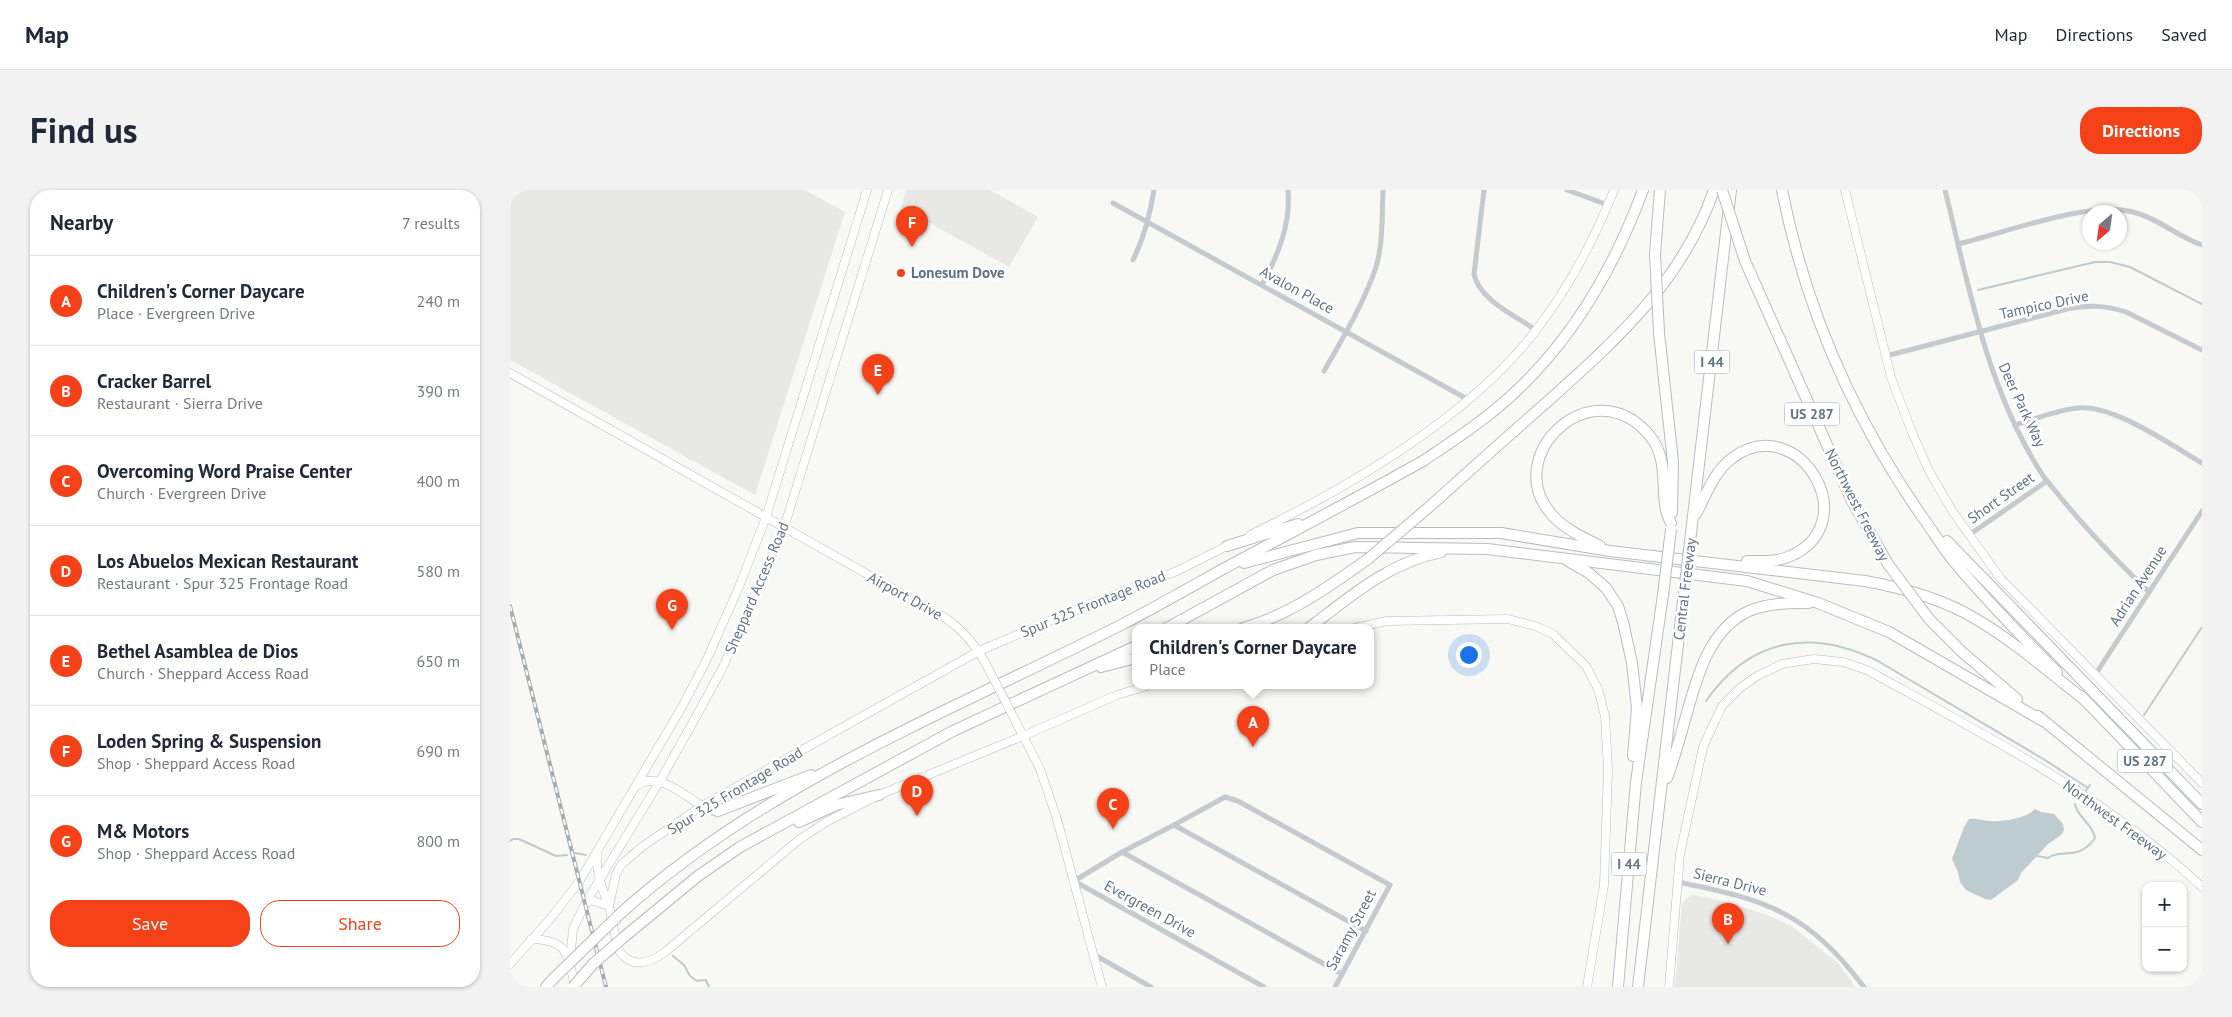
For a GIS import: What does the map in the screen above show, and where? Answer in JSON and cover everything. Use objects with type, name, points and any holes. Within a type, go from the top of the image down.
[{"type":"highway","points":[[546,987],[553,978],[651,885],[726,832],[792,791],[851,759],[1121,625],[1423,461],[1464,434],[1503,403],[1533,374],[1559,344],[1599,287],[1617,255],[1643,190]]},
{"type":"highway","name":"Central Freeway","points":[[1618,987],[1636,782],[1671,526],[1673,462],[1659,333],[1655,254],[1660,190]]},
{"type":"highway","points":[[1255,624],[1289,609],[1330,586],[1368,559],[1595,360],[1638,316],[1661,288],[1681,259],[1701,222],[1714,190]]},
{"type":"highway","name":"Northwest Freeway","points":[[1722,190],[1744,261],[1849,493],[1888,564],[1929,620],[1962,652],[2043,721],[2202,850]]},
{"type":"highway","name":"Central Freeway","points":[[1638,987],[1731,190]]},
{"type":"highway","name":"US 287","points":[[1782,190],[1797,254],[1826,339],[1851,397],[1903,489],[1955,563],[2028,643],[2202,822]]},
{"type":"highway","points":[[1610,552],[1561,524],[1551,514],[1539,490],[1537,476],[1542,449],[1554,432],[1574,417],[1593,412],[1615,413],[1635,423],[1651,437],[1663,467],[1666,516],[1671,526]]},
{"type":"highway","points":[[1694,519],[1715,476],[1731,459],[1749,450],[1768,447],[1790,452],[1802,459],[1816,476],[1823,495],[1823,514],[1814,537],[1806,546],[1787,557],[1771,561],[1727,561],[1719,563]]},
{"type":"highway","points":[[1903,489],[1960,557],[2202,804]]},
{"type":"highway","points":[[1227,546],[1323,516]]},
{"type":"highway","points":[[1225,568],[1358,533],[1501,533],[1610,552],[1865,581],[1939,601],[1975,618],[1995,631],[2086,701]]},
{"type":"highway","points":[[1174,624],[1273,570],[1316,555],[1355,547],[1463,548],[1563,559],[1747,581],[1818,603],[1889,632],[2043,721]]},
{"type":"highway","points":[[1315,624],[1388,571],[1417,557],[1463,548]]},
{"type":"highway","points":[[1563,559],[1589,573],[1606,588],[1618,606],[1632,662],[1637,708],[1632,763],[1636,782]]},
{"type":"highway","points":[[1660,798],[1698,678],[1708,653],[1719,636],[1739,617],[1755,609],[1775,604],[1818,603]]},
{"type":"highway","points":[[574,987],[593,964],[684,886],[740,847],[953,731],[1132,648]]},
{"type":"highway","points":[[1074,674],[1132,659]]},
{"type":"highway","points":[[702,806],[718,811],[851,759]]},
{"type":"highway","points":[[740,847],[836,805],[879,795]]},
{"type":"highway","points":[[2146,805],[2202,856]]},
{"type":"main road","name":"Sheppard Access Road","points":[[510,964],[565,901],[598,852],[682,707],[707,659],[766,517],[868,190]]},
{"type":"main road","name":"Sheppard Access Road","points":[[574,987],[570,960],[573,929],[586,902],[660,781],[723,667],[784,528],[888,190]]},
{"type":"main road","points":[[1469,400],[1496,375],[1536,330],[1566,288],[1590,247],[1614,190]]},
{"type":"main road","points":[[1845,190],[1886,356],[1910,430],[1929,471],[1969,536],[2001,579],[2202,784]]},
{"type":"main road","name":"Airport Drive","points":[[510,373],[947,619],[959,628],[979,651],[1040,769],[1058,819],[1102,987]]},
{"type":"main road","name":"Spur 325 Frontage Road","points":[[1137,689],[1117,695],[879,795],[826,822],[806,835],[665,952],[650,962],[638,963],[621,954],[609,906],[612,884],[622,864],[643,846],[702,806],[979,651],[1075,610],[1176,571],[1292,515],[1388,458],[1469,400]]},
{"type":"main road","points":[[1371,624],[1387,620],[1508,619],[1535,626],[1553,634],[1586,666],[1598,689],[1605,716],[1608,770],[1604,885],[1587,987]]},
{"type":"main road","name":"Northwest Freeway","points":[[1678,882],[1680,854],[1703,747],[1722,706],[1740,688],[1757,676],[1782,664],[1814,659],[1843,662],[1867,670],[2063,781],[2132,830],[2202,887]]},
{"type":"main road","points":[[636,787],[647,780],[660,781],[702,806]]},
{"type":"main road","points":[[598,852],[596,866],[599,881],[609,906]]},
{"type":"main road","points":[[1669,987],[1678,882]]},
{"type":"main road","points":[[586,902],[594,901],[609,906]]},
{"type":"main road","points":[[532,939],[557,943],[563,947],[570,960]]},
{"type":"street","points":[[1132,260],[1140,246],[1148,222],[1154,190]]},
{"type":"street","points":[[1262,285],[1276,259],[1284,234],[1288,190]]},
{"type":"street","points":[[1324,371],[1347,332],[1376,266],[1382,219],[1383,190]]},
{"type":"street","points":[[1484,190],[1474,274],[1475,281],[1485,296],[1536,330]]},
{"type":"street","points":[[1566,190],[1608,205]]},
{"type":"street","name":"Deer Park Way","points":[[1945,190],[1979,332],[1995,380],[2015,425],[2047,481],[2090,532],[2149,592]]},
{"type":"street","name":"Avalon Place","points":[[1113,203],[1469,400]]},
{"type":"street","points":[[1958,244],[2073,214],[2107,208],[2135,212],[2180,236],[2202,245]]},
{"type":"street","name":"Tampico Drive","points":[[1886,356],[2067,309],[2102,306],[2126,312],[2202,350]]},
{"type":"street","points":[[2015,425],[2078,408],[2098,409],[2119,416],[2202,463]]},
{"type":"street","name":"Short Street","points":[[1969,536],[2047,481]]},
{"type":"street","name":"Adrian Avenue","points":[[2095,675],[2202,511]]},
{"type":"street","name":"Evergreen Drive","points":[[1264,987],[1074,881],[1122,852],[1225,797],[1238,801],[1390,885]]},
{"type":"street","points":[[1174,825],[1366,931]]},
{"type":"street","points":[[1122,852],[1342,974]]},
{"type":"street","name":"Sierra Drive","points":[[1678,882],[1756,900],[1790,916],[1827,943],[1841,957],[1864,987]]},
{"type":"street","name":"Saramy Street","points":[[1335,987],[1390,885]]},
{"type":"street","points":[[1092,953],[1151,987]]},
{"type":"shaded area","points":[[510,190],[805,190],[845,212],[755,495],[510,360]]},
{"type":"shaded area","points":[[906,190],[990,190],[1038,217],[1009,267],[901,207]]},
{"type":"shaded area","points":[[2035,809],[2054,814],[2063,824],[2064,830],[2061,835],[2048,844],[2021,873],[2018,880],[1991,900],[1966,890],[1960,882],[1952,859],[1969,819],[1986,821],[2007,820],[2026,815]]},
{"type":"shaded area","points":[[1694,895],[1735,904],[1775,918],[1793,927],[1838,963],[1855,987],[1675,987],[1682,903]]},
{"type":"waterway","points":[[1978,290],[2095,262],[2110,262],[2130,267],[2202,304]]},
{"type":"waterway","points":[[2144,715],[2202,627]]},
{"type":"waterway","points":[[1706,701],[1723,680],[1742,664],[1762,652],[1783,645],[1829,644],[1878,661],[2045,760],[2088,788]]},
{"type":"waterway","points":[[2085,792],[2090,785]]},
{"type":"waterway","points":[[2037,856],[2048,858],[2053,855],[2076,852],[2089,845],[2095,838],[2094,833],[2076,809],[2075,804]]},
{"type":"waterway","points":[[510,841],[519,839],[556,856],[567,855]]},
{"type":"waterway","points":[[575,853],[586,855]]},
{"type":"waterway","points":[[673,956],[684,965],[690,976],[697,981],[706,980],[709,987]]},
{"type":"railway","points":[[510,606],[606,987]]},
{"type":"place","name":"Loden Spring & Suspension","points":[[912,247]]},
{"type":"place","name":"Lonesum Dove","points":[[901,273]]},
{"type":"place","name":"Bethel Asamblea de Dios","points":[[878,395]]},
{"type":"place","name":"M& Motors","points":[[672,630]]},
{"type":"place","name":"Children's Corner Daycare","points":[[1253,747]]},
{"type":"place","name":"Los Abuelos Mexican Restaurant","points":[[917,816]]},
{"type":"place","name":"Overcoming Word Praise Center","points":[[1113,829]]},
{"type":"place","name":"Cracker Barrel","points":[[1728,944]]}]
